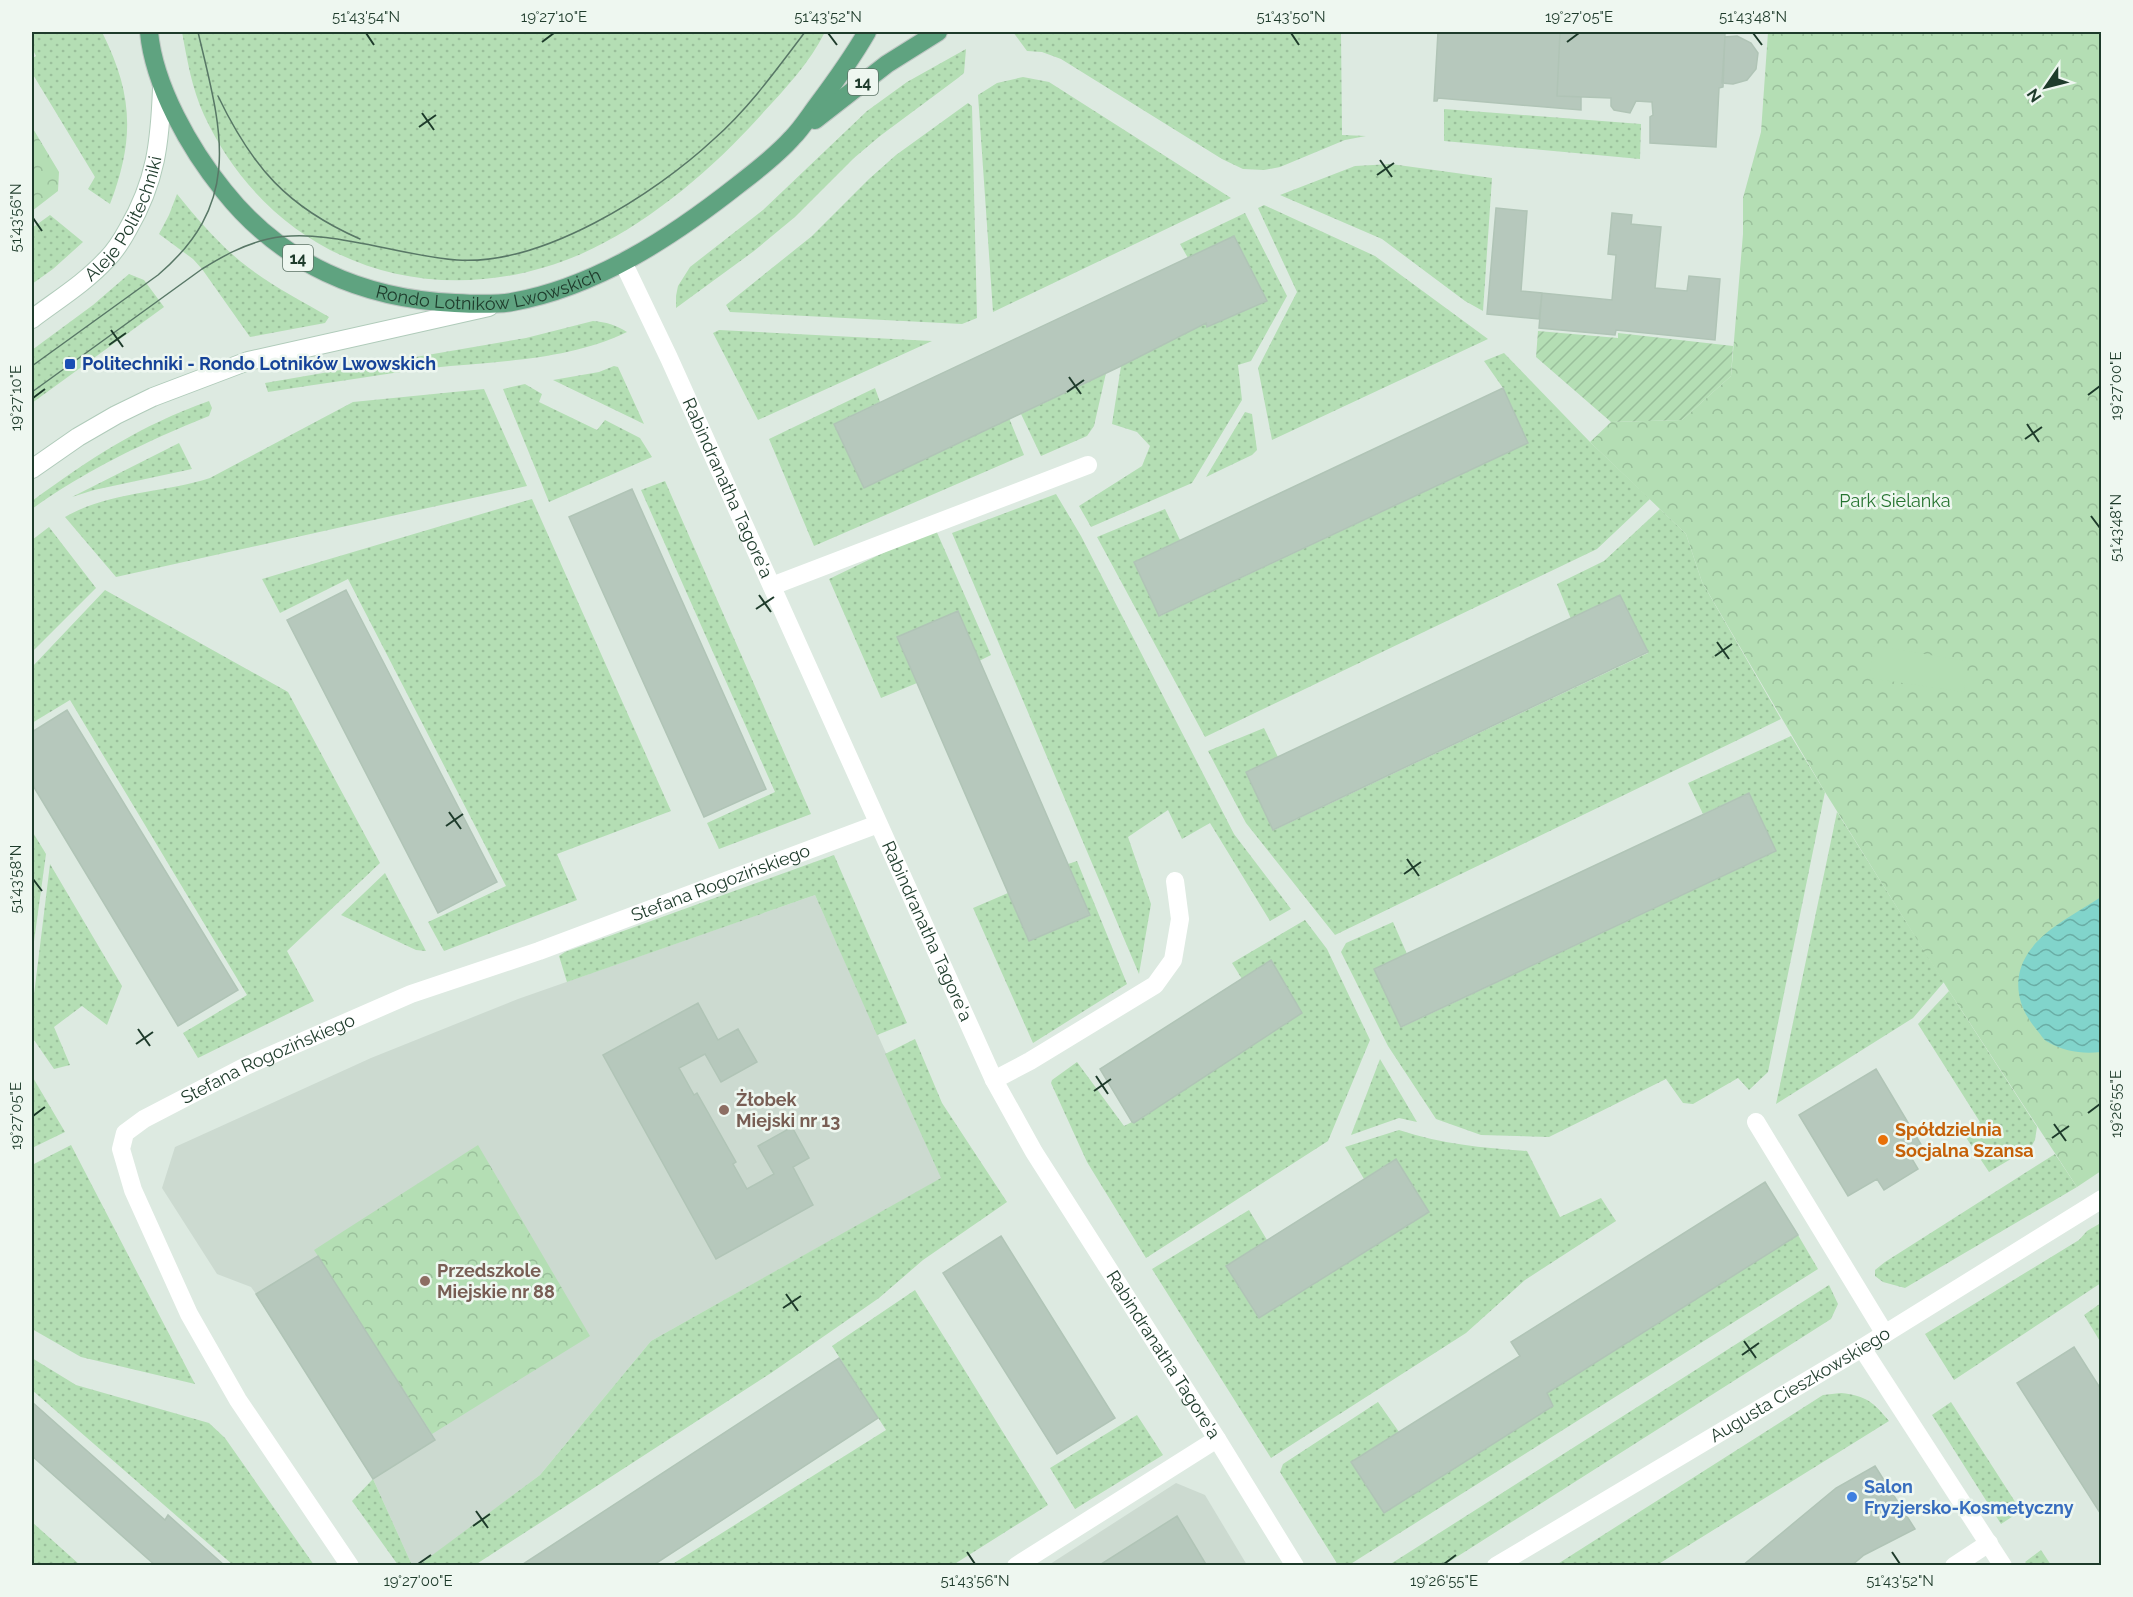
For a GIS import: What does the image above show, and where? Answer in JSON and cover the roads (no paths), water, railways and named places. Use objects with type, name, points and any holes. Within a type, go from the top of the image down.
[{"type":"main road","name":"Rondo Lotników Lwowskich","points":[[149,32],[162,88],[189,139],[232,201],[269,239],[299,259],[340,280],[382,294],[426,302],[470,304],[511,302],[550,292],[623,262],[670,234],[712,205],[792,138],[835,82],[867,32]]},
{"type":"main road","name":"14","points":[[792,138],[887,64],[938,32]]},
{"type":"street","name":"Aleje Politechniki","points":[[32,319],[91,276],[116,249],[129,227],[146,193],[153,171],[160,134],[162,88]]},
{"type":"street","name":"Rabindranatha Tagore'a","points":[[623,262],[772,586],[994,1080],[1034,1152],[1217,1439],[1294,1566]]},
{"type":"street","points":[[32,470],[78,437],[116,415],[248,360],[511,302]]},
{"type":"street","points":[[772,586],[1088,465]]},
{"type":"street","name":"Stefana Rogozińskiego","points":[[350,1566],[238,1400],[189,1314],[133,1190],[121,1149],[125,1133],[144,1119],[246,1066],[411,994],[539,951],[878,824]]},
{"type":"street","points":[[994,1080],[1030,1061],[1155,984],[1173,960],[1175,950],[1180,919],[1175,881]]},
{"type":"street","points":[[1756,1122],[1885,1334]]},
{"type":"street","name":"Augusta Cieszkowskiego","points":[[1496,1566],[1862,1348],[2102,1199]]},
{"type":"street","points":[[1862,1348],[2003,1566]]},
{"type":"street","points":[[1016,1566],[1217,1439]]},
{"type":"street","points":[[1954,1566],[1989,1543]]},
{"type":"water","points":[[2101,897],[2101,1052],[2074,1052],[2046,1041],[2029,1020],[2020,1000],[2019,979],[2025,959],[2037,941],[2054,927]]},
{"type":"tram line","points":[[32,366],[158,275],[186,247],[204,219],[215,191],[219,162],[214,100],[198,32]]},
{"type":"tram line","points":[[32,392],[202,269],[234,251],[259,241],[290,236],[313,236],[457,260],[490,259],[525,252],[595,223],[660,182],[714,139],[762,88],[805,32]]},
{"type":"tram line","points":[[218,96],[244,144],[274,182],[312,213],[334,227],[360,239]]},
{"type":"place","name":"Politechniki - Rondo Lotników Lwowskich","points":[[70,364]]},
{"type":"place","name":"Żłobek Miejski nr 13","points":[[724,1110]]},
{"type":"place","name":"Spółdzielnia Socjalna Szansa","points":[[1883,1140]]},
{"type":"place","name":"Przedszkole Miejskie nr 88","points":[[425,1281]]},
{"type":"place","name":"Salon Fryzjersko-Kosmetyczny","points":[[1852,1497]]},
{"type":"park label","name":"Park Sielanka","points":[[1895,501]]}]
